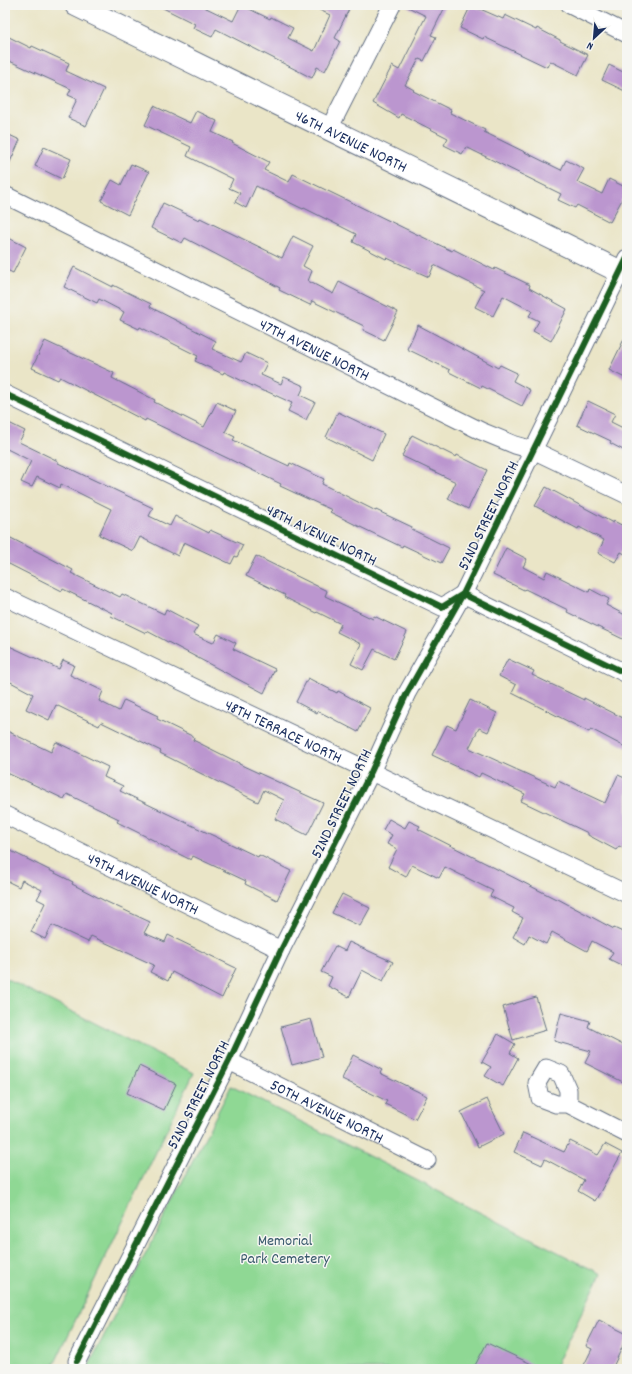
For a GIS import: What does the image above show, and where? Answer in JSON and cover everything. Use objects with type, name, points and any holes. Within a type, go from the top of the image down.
[{"type":"street","name":"46TH AVENUE NORTH","points":[[76,5],[329,129],[625,268]]},
{"type":"street","points":[[329,129],[392,5]]},
{"type":"street","points":[[570,5],[627,34]]},
{"type":"street","name":"47TH AVENUE NORTH","points":[[5,195],[481,431],[533,450],[627,495]]},
{"type":"street","name":"52ND STREET NORTH","points":[[78,1361],[229,1060],[281,950],[370,772],[407,693],[463,594],[533,450],[625,268]]},
{"type":"street","name":"48TH AVENUE NORTH","points":[[5,394],[442,607],[463,594]]},
{"type":"street","points":[[463,594],[627,674]]},
{"type":"street","name":"48TH TERRACE NORTH","points":[[5,597],[627,894]]},
{"type":"street","name":"49TH AVENUE NORTH","points":[[5,815],[281,950]]},
{"type":"street","name":"50TH AVENUE NORTH","points":[[229,1060],[427,1160]]},
{"type":"street","points":[[568,1104],[627,1134]]},
{"type":"green space","points":[[5,978],[194,1073],[52,1369],[5,1369]]},
{"type":"green space","name":"Memorial Park Cemetery","points":[[231,1086],[601,1274],[554,1369],[87,1369]]},
{"type":"building","points":[[157,5],[200,5],[233,21],[241,5],[293,28],[288,38],[314,51],[330,15],[309,5],[351,5],[335,38],[340,41],[325,71],[317,67],[312,78],[216,29],[212,37],[193,28],[195,24]]},
{"type":"building","points":[[404,5],[446,5],[431,35],[436,37],[424,61],[419,59],[405,85],[414,90],[413,91],[451,110],[450,113],[485,130],[484,132],[561,170],[566,160],[584,169],[577,182],[602,194],[609,179],[627,188],[610,222],[577,205],[575,208],[558,200],[561,194],[466,147],[462,154],[444,145],[448,138],[401,114],[399,118],[373,103],[392,66],[399,70],[426,16]]},
{"type":"building","points":[[471,5],[503,19],[505,15],[536,30],[537,28],[588,55],[578,75],[550,61],[547,67],[484,37],[483,39],[460,28]]},
{"type":"building","points":[[5,35],[31,48],[32,46],[69,63],[66,71],[104,89],[86,126],[68,118],[77,99],[68,95],[71,89],[5,59]]},
{"type":"building","points":[[609,65],[627,74],[627,92],[602,80]]},
{"type":"building","points":[[154,106],[190,123],[196,111],[217,121],[212,132],[269,162],[264,170],[289,182],[293,174],[452,251],[453,249],[494,270],[495,268],[530,285],[529,288],[567,309],[551,341],[533,331],[539,321],[529,316],[532,311],[503,296],[493,316],[475,307],[484,290],[434,265],[429,277],[387,258],[386,259],[353,242],[356,234],[256,186],[246,208],[235,202],[240,193],[229,188],[233,179],[187,156],[191,147],[145,125]]},
{"type":"building","points":[[5,133],[20,140],[5,173]]},
{"type":"building","points":[[44,147],[71,159],[62,179],[35,166]]},
{"type":"building","points":[[131,164],[149,172],[128,215],[101,201],[112,180],[121,185]]},
{"type":"building","points":[[163,203],[199,220],[200,218],[282,258],[293,236],[313,246],[303,266],[312,271],[308,281],[333,294],[339,282],[398,312],[384,340],[363,330],[364,326],[312,301],[310,305],[279,290],[280,288],[185,238],[182,243],[151,228]]},
{"type":"building","points":[[5,236],[26,247],[13,273],[5,269]]},
{"type":"building","points":[[74,267],[151,304],[150,307],[216,341],[212,349],[241,362],[246,353],[267,363],[261,375],[281,384],[284,377],[304,386],[300,395],[315,402],[306,420],[288,411],[292,403],[224,372],[223,374],[195,361],[198,356],[140,327],[139,329],[120,320],[124,312],[99,299],[97,303],[64,287]]},
{"type":"building","points":[[418,325],[498,368],[500,365],[517,373],[513,381],[530,390],[522,406],[482,386],[481,388],[449,372],[450,370],[407,349]]},
{"type":"building","points":[[627,333],[627,379],[609,370]]},
{"type":"building","points":[[45,341],[114,373],[112,378],[155,400],[154,402],[204,427],[217,402],[236,411],[225,432],[235,437],[233,440],[289,466],[290,463],[324,479],[322,484],[412,527],[411,529],[449,548],[441,563],[403,545],[402,547],[356,525],[330,512],[332,510],[280,486],[281,484],[146,419],[145,421],[60,377],[58,380],[32,368]]},
{"type":"building","points":[[588,401],[615,414],[611,422],[627,430],[627,452],[610,443],[611,441],[577,425]]},
{"type":"building","points":[[338,412],[384,434],[372,460],[326,437]]},
{"type":"building","points":[[5,421],[25,431],[19,442],[58,461],[58,463],[153,508],[149,516],[170,526],[175,516],[209,533],[210,530],[243,545],[237,557],[235,556],[231,564],[184,542],[178,556],[140,537],[133,551],[99,535],[111,509],[61,484],[60,488],[37,477],[32,487],[21,482],[31,461],[5,448]]},
{"type":"building","points":[[412,435],[456,457],[457,455],[487,470],[468,509],[448,499],[456,482],[402,456]]},
{"type":"building","points":[[546,487],[613,523],[614,521],[627,528],[627,555],[621,552],[615,562],[598,553],[604,540],[579,527],[578,529],[535,506]]},
{"type":"building","points":[[5,535],[73,570],[71,573],[120,597],[122,594],[164,614],[166,609],[198,626],[193,634],[213,643],[218,634],[236,643],[233,649],[275,669],[264,693],[147,631],[146,633],[111,616],[112,613],[63,589],[62,591],[5,562]]},
{"type":"building","points":[[506,548],[527,559],[523,567],[544,578],[547,571],[589,592],[590,589],[609,599],[606,605],[627,616],[627,641],[567,612],[568,610],[493,575]]},
{"type":"building","points":[[256,556],[327,591],[325,596],[373,619],[374,616],[407,632],[394,659],[374,649],[363,670],[351,664],[361,644],[337,632],[341,624],[284,597],[285,595],[246,576]]},
{"type":"building","points":[[5,644],[59,669],[63,660],[74,665],[70,675],[103,691],[99,701],[119,711],[124,700],[158,716],[157,719],[194,737],[193,740],[239,764],[323,803],[307,835],[275,819],[284,800],[264,790],[258,802],[160,753],[161,751],[101,722],[99,726],[56,705],[49,720],[26,709],[33,694],[5,679]]},
{"type":"building","points":[[508,659],[534,671],[532,675],[584,700],[584,698],[627,720],[627,748],[591,729],[589,732],[512,693],[516,685],[499,676]]},
{"type":"building","points":[[308,678],[337,693],[338,691],[370,708],[358,732],[318,711],[317,713],[296,702]]},
{"type":"building","points":[[470,700],[497,713],[488,732],[479,728],[469,748],[555,787],[558,781],[605,803],[618,775],[627,779],[627,850],[619,846],[616,850],[588,835],[588,833],[521,801],[525,794],[481,773],[479,777],[432,755],[447,725],[456,729]]},
{"type":"building","points":[[5,730],[51,752],[56,742],[108,767],[104,777],[123,786],[120,791],[258,857],[259,855],[291,871],[277,900],[245,884],[246,881],[193,856],[191,860],[157,843],[117,822],[119,819],[67,794],[64,799],[5,772]]},
{"type":"building","points":[[389,819],[405,828],[409,821],[420,826],[418,829],[556,898],[614,929],[627,934],[627,968],[609,959],[613,952],[592,941],[587,951],[552,932],[546,944],[529,935],[525,944],[513,937],[523,918],[512,912],[514,908],[490,896],[493,891],[445,867],[439,878],[412,865],[406,877],[388,867],[397,849],[387,844],[392,835],[383,830]]},
{"type":"building","points":[[11,851],[73,882],[72,884],[107,902],[150,922],[144,933],[165,942],[168,935],[236,968],[222,998],[172,972],[168,981],[150,972],[154,965],[91,936],[88,942],[52,925],[45,939],[31,932],[45,903],[37,899],[42,890],[22,880],[19,887],[5,880],[5,864]]},
{"type":"building","points":[[342,894],[370,908],[360,926],[332,913]]},
{"type":"building","points":[[349,942],[393,962],[383,981],[362,970],[349,997],[328,986],[332,977],[321,972],[335,946],[345,951]]},
{"type":"building","points":[[536,997],[546,1030],[513,1040],[503,1007]]},
{"type":"building","points":[[561,1013],[590,1021],[588,1027],[627,1047],[627,1084],[585,1063],[591,1051],[554,1041]]},
{"type":"building","points":[[311,1019],[322,1057],[292,1065],[281,1027]]},
{"type":"building","points":[[498,1034],[515,1044],[510,1053],[518,1058],[503,1086],[485,1076],[491,1067],[482,1062]]},
{"type":"building","points":[[353,1055],[382,1070],[380,1073],[427,1096],[415,1119],[385,1104],[387,1101],[342,1079]]},
{"type":"building","points":[[139,1066],[176,1084],[164,1110],[127,1093]]},
{"type":"building","points":[[487,1099],[504,1134],[478,1147],[461,1112]]},
{"type":"building","points":[[523,1133],[564,1152],[570,1141],[598,1155],[605,1144],[622,1153],[595,1201],[578,1191],[584,1180],[545,1159],[542,1165],[514,1152]]},
{"type":"building","points":[[599,1320],[627,1334],[627,1337],[612,1369],[582,1369],[592,1349],[586,1346]]},
{"type":"building","points":[[487,1343],[542,1369],[473,1369]]},
{"type":"cycle path","points":[[77,1361],[229,1061],[281,950],[371,772],[407,693],[463,594],[627,258]]},
{"type":"cycle path","points":[[5,394],[442,607],[463,594],[627,674]]}]
